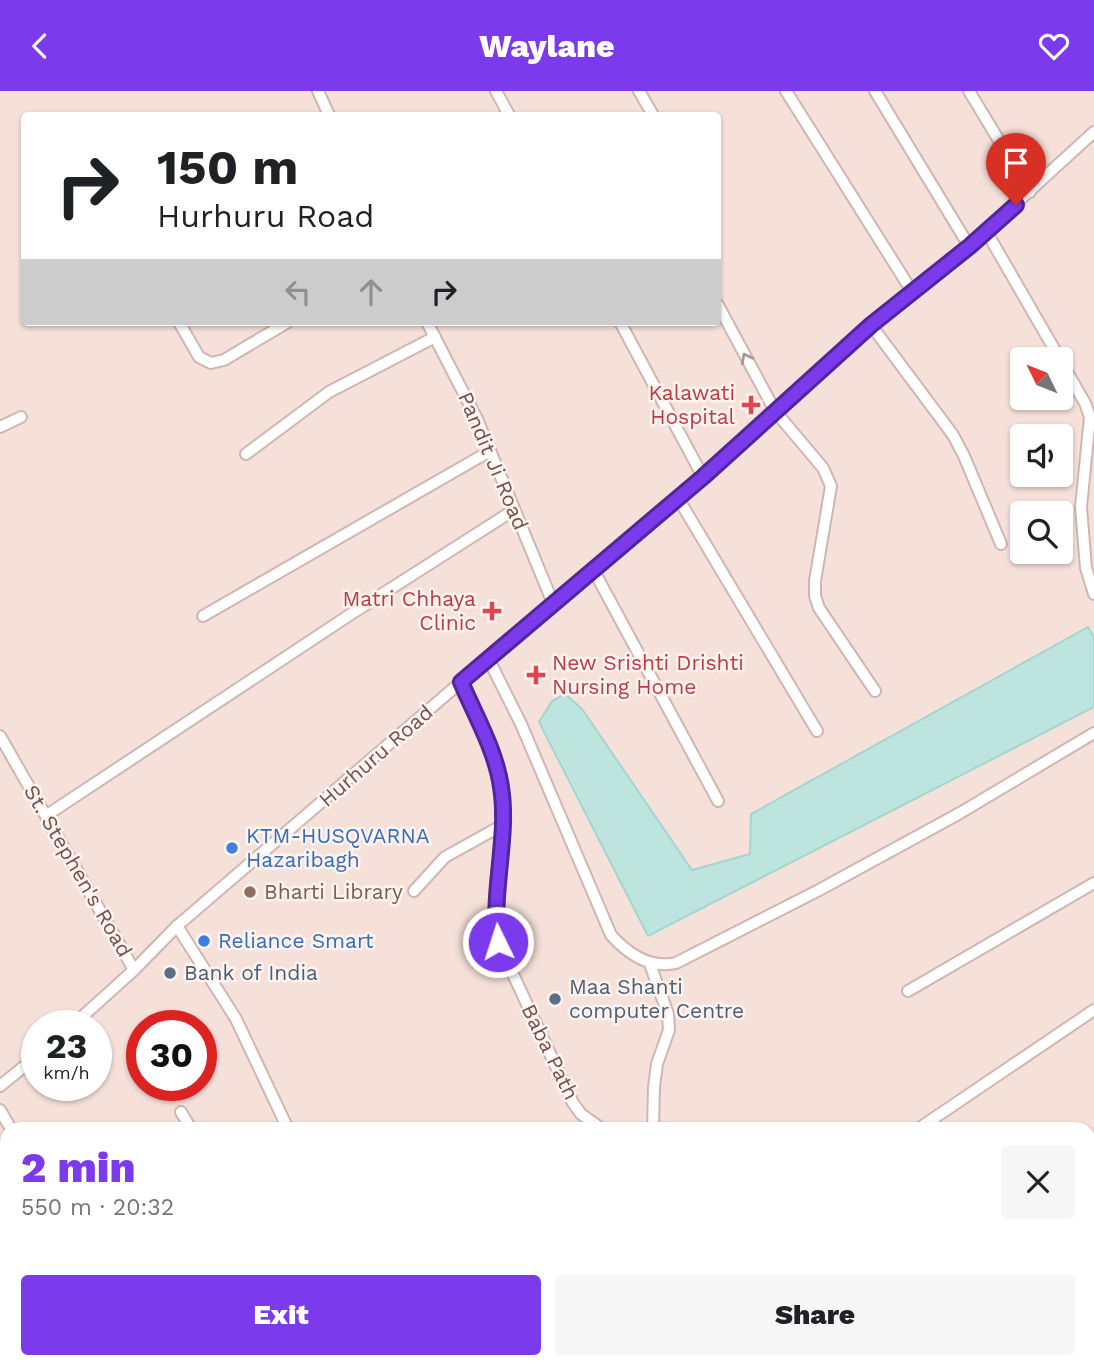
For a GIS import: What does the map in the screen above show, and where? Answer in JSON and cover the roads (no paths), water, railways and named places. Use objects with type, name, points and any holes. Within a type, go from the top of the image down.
[{"type":"street","points":[[318,91],[328,112]]},
{"type":"street","points":[[496,91],[507,112]]},
{"type":"street","points":[[639,91],[651,112]]},
{"type":"street","points":[[786,91],[913,293]]},
{"type":"street","points":[[875,91],[970,246]]},
{"type":"street","points":[[970,91],[1030,192]]},
{"type":"street","name":"Hurhuru Road","points":[[90,1010],[177,926],[703,477],[871,325],[970,246],[1094,132]]},
{"type":"street","points":[[986,232],[1053,347]]},
{"type":"street","points":[[721,311],[775,411],[823,468],[831,486],[815,581],[815,596],[819,608],[875,691]]},
{"type":"street","points":[[871,325],[953,435],[1001,544]]},
{"type":"street","points":[[181,326],[199,357],[211,363],[224,360],[281,326]]},
{"type":"street","points":[[622,326],[703,477]]},
{"type":"street","points":[[246,454],[330,392],[430,329]]},
{"type":"street","name":"Pandit Ji Road","points":[[430,329],[477,419],[553,603]]},
{"type":"street","points":[[1073,382],[1089,410],[1091,441],[1081,507],[1086,568],[1094,594]]},
{"type":"street","points":[[0,428],[21,417]]},
{"type":"street","points":[[203,616],[490,451]]},
{"type":"street","points":[[678,498],[817,731]]},
{"type":"street","points":[[47,815],[340,621],[514,510]]},
{"type":"street","points":[[594,571],[718,801]]},
{"type":"street","points":[[489,660],[521,724],[611,935],[622,947],[650,964],[661,966],[676,963],[821,889],[1092,737]]},
{"type":"street","name":"Baba Path","points":[[461,682],[494,761],[501,786],[495,920],[498,942],[573,1103],[581,1114],[592,1121]]},
{"type":"street","name":"St. Stephen's Road","points":[[0,737],[134,970]]},
{"type":"street","points":[[414,891],[445,857],[501,826]]},
{"type":"street","points":[[908,991],[1094,883]]},
{"type":"street","points":[[177,926],[236,1019],[285,1122]]},
{"type":"street","points":[[650,964],[668,1014],[669,1030],[655,1076],[653,1122]]},
{"type":"street","points":[[928,1122],[1094,1010]]},
{"type":"street","points":[[0,1086],[21,1069]]},
{"type":"street","points":[[181,1112],[187,1122]]},
{"type":"water","points":[[1088,627],[1094,637],[1094,707],[648,936],[539,722],[552,701],[565,694],[582,709],[692,870],[750,854],[751,814]]},
{"type":"place","name":"Kalawati Hospital","points":[[751,405]]},
{"type":"place","name":"Matri Chhaya Clinic","points":[[492,611]]},
{"type":"place","name":"New Srishti Drishti Nursing Home","points":[[536,675]]},
{"type":"place","name":"KTM-HUSQVARNA Hazaribagh","points":[[232,848]]},
{"type":"place","name":"Bharti Library","points":[[250,892]]},
{"type":"place","name":"Reliance Smart","points":[[204,941]]},
{"type":"place","name":"Bank of India","points":[[170,973]]},
{"type":"place","name":"Maa Shanti computer Centre","points":[[555,999]]}]
